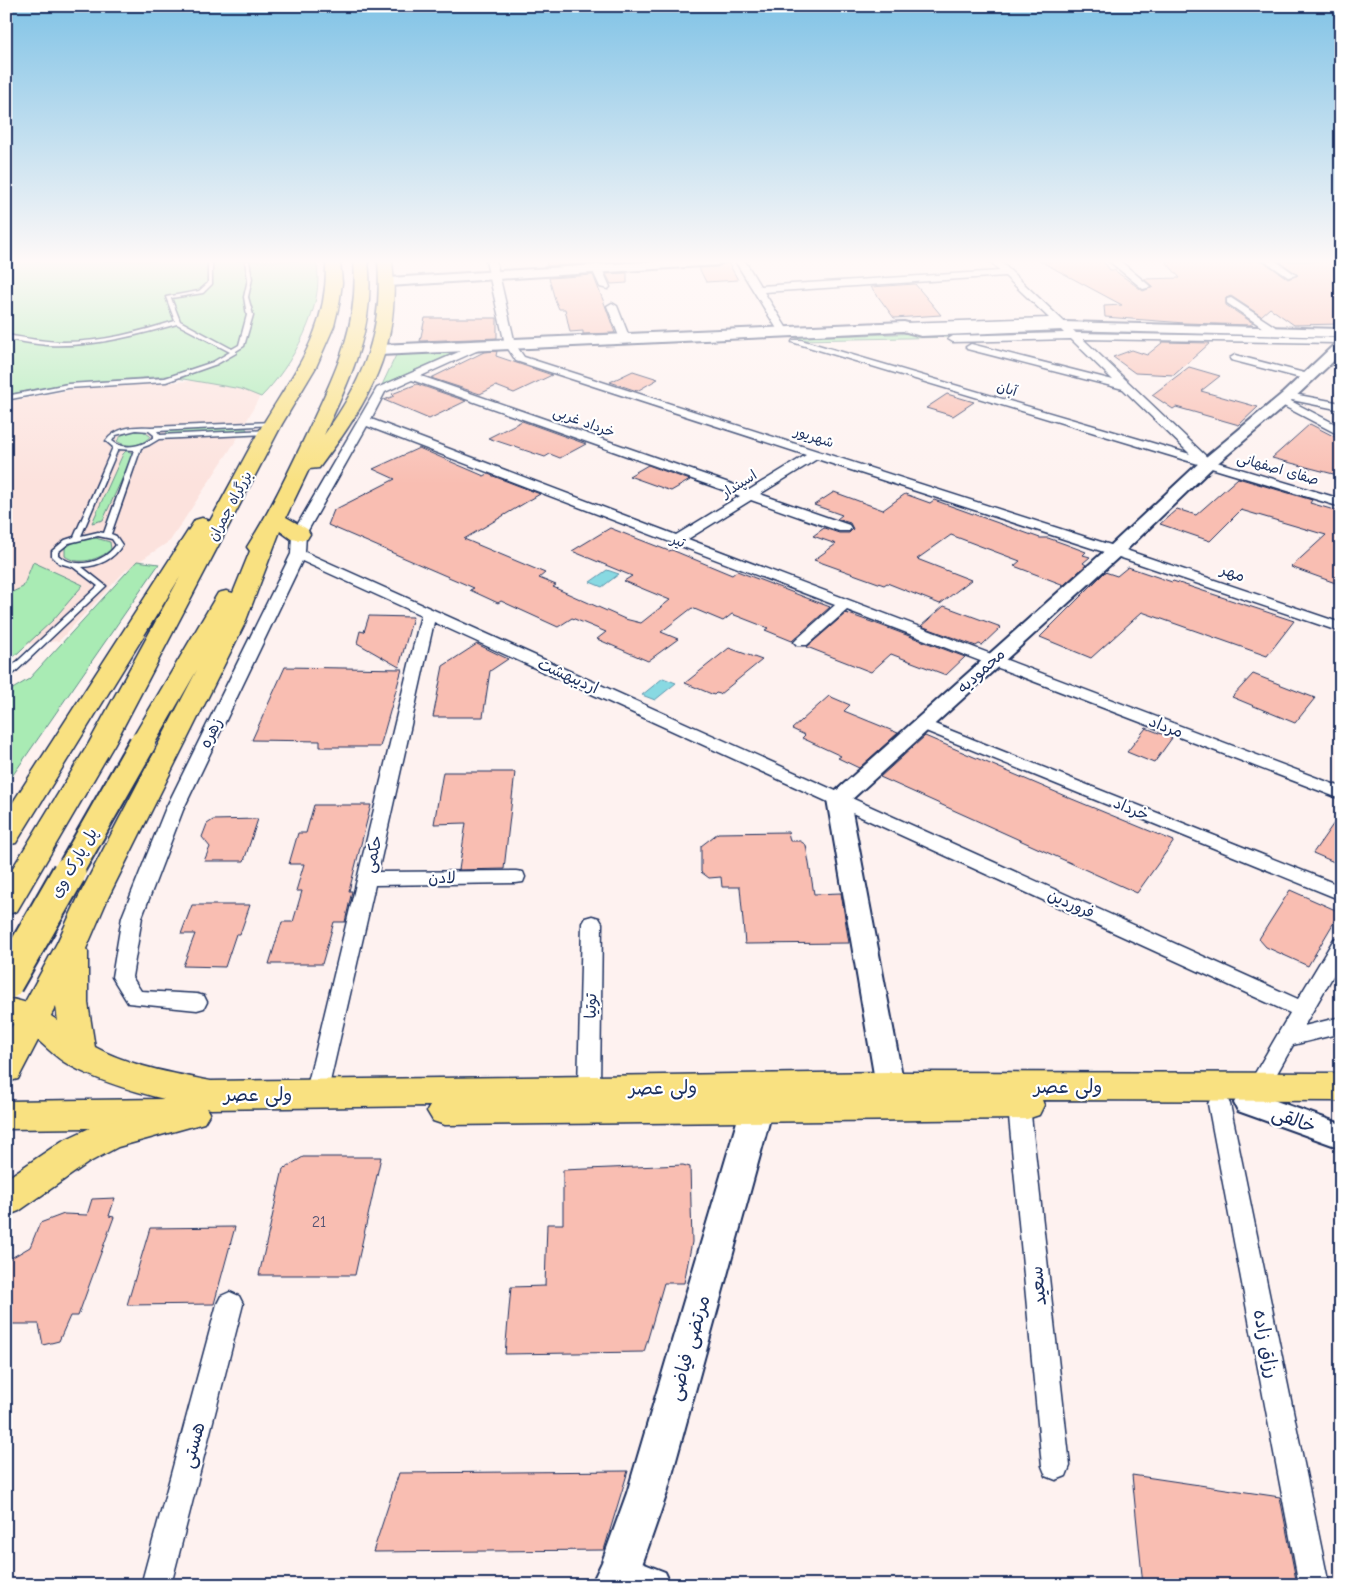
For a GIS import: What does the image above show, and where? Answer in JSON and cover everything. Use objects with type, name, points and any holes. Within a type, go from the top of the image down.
[{"type":"main road","name":"بزرگراه چمران","points":[[6,904],[102,743],[322,335]]},
{"type":"main road","points":[[6,1069],[19,1014],[73,943],[93,898],[232,623],[272,525],[288,495],[346,364],[356,335]]},
{"type":"main road","points":[[288,495],[338,433],[356,402],[379,350],[382,335]]},
{"type":"main road","points":[[379,350],[710,335]]},
{"type":"main road","points":[[1308,335],[1339,340]]},
{"type":"main road","points":[[6,836],[224,488],[268,436]]},
{"type":"main road","points":[[272,525],[298,544]]},
{"type":"main road","name":"پل پارک وی","points":[[6,983],[225,599],[272,525]]},
{"type":"main road","points":[[6,917],[24,919],[46,916],[70,909],[93,898]]},
{"type":"main road","points":[[73,943],[69,984],[71,1014],[79,1054]]},
{"type":"main road","name":"ولی عصر","points":[[19,1014],[50,1029],[79,1054],[202,1104],[757,1108],[1019,1106],[1242,1098],[1341,1086]]},
{"type":"main road","name":"ولی عصر","points":[[6,1115],[202,1104],[316,1094],[890,1086],[1341,1103]]},
{"type":"main road","points":[[6,1200],[75,1152],[109,1135],[202,1104]]},
{"type":"main road","name":"مرتضی فیاضی","points":[[628,1581],[647,1493],[757,1108]]},
{"type":"street","points":[[508,335],[510,344]]},
{"type":"street","points":[[953,339],[991,335]]},
{"type":"street","points":[[1071,335],[1207,464]]},
{"type":"street","points":[[1230,335],[1339,340]]},
{"type":"street","name":"محمودیه","points":[[838,798],[1115,551],[1207,464],[1308,377],[1339,340]]},
{"type":"street","name":"آبان","points":[[798,342],[1207,464]]},
{"type":"street","name":"شهریور","points":[[510,344],[520,359],[1115,551]]},
{"type":"street","name":"زهره","points":[[197,1002],[135,998],[122,977],[132,917],[174,810],[298,544],[363,420],[381,390],[479,346]]},
{"type":"street","points":[[971,347],[1126,387]]},
{"type":"street","points":[[1235,358],[1308,377]]},
{"type":"street","name":"خرداد غربی","points":[[410,376],[748,496],[844,528]]},
{"type":"street","points":[[1285,398],[1341,407]]},
{"type":"street","points":[[1285,398],[1338,428]]},
{"type":"street","name":"تیر","points":[[363,420],[992,661]]},
{"type":"street","name":"اسپندار","points":[[677,540],[817,454]]},
{"type":"street","name":"صفای اصفهانی","points":[[1207,464],[1341,503]]},
{"type":"street","name":"اردیبهشت","points":[[298,544],[429,613],[838,798]]},
{"type":"street","name":"مهر","points":[[1115,551],[1341,628]]},
{"type":"street","points":[[802,642],[845,604]]},
{"type":"street","name":"حکمی","points":[[316,1094],[429,613]]},
{"type":"street","name":"مرداد","points":[[992,661],[1341,793]]},
{"type":"street","name":"خرداد","points":[[922,724],[1341,893]]},
{"type":"street","points":[[838,798],[890,1086]]},
{"type":"street","name":"فروردین","points":[[838,798],[1303,1010]]},
{"type":"street","name":"لادن","points":[[367,878],[516,877]]},
{"type":"street","name":"توتیا","points":[[589,1089],[592,923]]},
{"type":"street","points":[[1242,1098],[1286,1038],[1341,944]]},
{"type":"street","points":[[1286,1038],[1341,1025]]},
{"type":"street","name":"خالقی","points":[[1242,1098],[1341,1136]]},
{"type":"street","name":"رزاق زاده","points":[[1242,1098],[1314,1585]]},
{"type":"street","name":"سعید","points":[[1019,1106],[1056,1466]]},
{"type":"street","name":"هستی","points":[[156,1585],[230,1304]]},
{"type":"lane","points":[[6,337],[49,343],[94,341],[124,335]]},
{"type":"lane","points":[[203,335],[233,351]]},
{"type":"lane","points":[[6,398],[68,386],[166,380],[215,363],[241,346],[244,335]]},
{"type":"lane","points":[[136,428],[268,436],[157,437],[150,443],[138,447],[116,446],[109,441],[114,434],[120,431],[136,428]]},
{"type":"lane","points":[[150,429],[155,431],[157,437]]},
{"type":"lane","points":[[76,537],[116,446]]},
{"type":"lane","points":[[107,535],[138,447]]},
{"type":"lane","points":[[6,676],[102,586],[75,565],[58,560],[55,556],[60,545],[76,537],[107,535],[114,537],[119,545],[112,555],[95,562],[75,565]]},
{"type":"shaded area","points":[[271,375],[237,439],[170,541],[126,570],[59,641],[6,646],[6,402],[77,389]]},
{"type":"green space","points":[[6,335],[303,335],[284,369],[261,397],[241,389],[166,376],[64,384],[6,395]]},
{"type":"green space","points":[[852,335],[1052,335],[800,340],[794,337]]},
{"type":"green space","points":[[464,348],[382,385],[397,353]]},
{"type":"green space","points":[[246,428],[245,432],[166,434],[168,430]]},
{"type":"green space","points":[[132,431],[143,431],[150,436],[144,442],[135,445],[125,445],[117,441],[122,435]]},
{"type":"green space","points":[[126,451],[134,453],[103,520],[92,523],[123,454]]},
{"type":"green space","points":[[92,537],[110,542],[111,549],[95,559],[82,561],[76,561],[65,556],[65,548],[76,541]]},
{"type":"green space","points":[[137,561],[159,564],[6,785],[6,693],[29,679]]},
{"type":"green space","points":[[33,562],[83,585],[53,620],[6,664],[6,595],[23,587]]},
{"type":"water","points":[[1141,335],[1312,335],[1341,336],[1341,339]]},
{"type":"water","points":[[607,570],[619,574],[602,587],[590,582]]},
{"type":"water","points":[[663,678],[676,683],[655,700],[642,695]]},
{"type":"building","points":[[421,335],[497,335],[497,338],[420,341]]},
{"type":"building","points":[[1163,342],[1210,343],[1174,375],[1135,373],[1113,357],[1132,350],[1147,355]]},
{"type":"building","points":[[497,351],[496,356],[552,375],[514,393],[496,386],[480,394],[431,378],[484,352]]},
{"type":"building","points":[[1189,367],[1220,376],[1201,391],[1258,407],[1239,425],[1176,407],[1173,409],[1152,395]]},
{"type":"building","points":[[633,371],[658,379],[637,391],[610,382]]},
{"type":"building","points":[[417,384],[466,401],[429,419],[384,400],[394,396],[392,394]]},
{"type":"building","points":[[947,394],[974,402],[953,416],[926,408]]},
{"type":"building","points":[[522,421],[586,444],[560,458],[550,454],[545,457],[488,438]]},
{"type":"building","points":[[1310,424],[1341,440],[1341,476],[1272,458]]},
{"type":"building","points":[[419,448],[484,476],[488,474],[540,494],[464,539],[545,573],[539,578],[556,585],[553,587],[625,619],[641,623],[670,600],[624,581],[632,576],[572,551],[610,528],[669,551],[672,550],[732,575],[737,571],[830,607],[792,641],[765,630],[768,628],[732,614],[723,621],[692,608],[661,632],[678,639],[648,661],[597,639],[606,632],[572,618],[558,627],[501,601],[498,603],[470,590],[474,588],[328,525],[334,510],[395,479],[373,469]]},
{"type":"building","points":[[648,465],[690,480],[671,491],[629,476]]},
{"type":"building","points":[[1238,478],[1312,500],[1310,503],[1341,512],[1341,585],[1291,567],[1326,535],[1241,510],[1210,541],[1160,524],[1177,509],[1196,515]]},
{"type":"building","points":[[834,492],[883,510],[905,494],[930,503],[934,500],[1040,538],[1048,538],[1065,544],[1086,552],[1083,555],[1090,557],[1083,563],[1086,565],[1064,585],[1014,566],[1020,561],[951,535],[917,559],[971,580],[940,604],[887,583],[884,585],[814,560],[836,544],[813,536],[824,528],[839,533],[849,533],[853,529],[850,523],[837,519],[842,515],[814,505]]},
{"type":"building","points":[[1128,567],[1294,621],[1267,656],[1142,612],[1091,658],[1040,637],[1105,572],[1117,576]]},
{"type":"building","points":[[944,606],[1001,627],[982,645],[976,646],[921,626]]},
{"type":"building","points":[[846,613],[965,657],[946,675],[891,654],[871,672],[807,647]]},
{"type":"building","points":[[369,616],[413,617],[399,667],[357,643],[360,631],[364,632]]},
{"type":"building","points":[[477,644],[508,659],[490,671],[483,717],[433,717],[443,666]]},
{"type":"building","points":[[729,648],[762,660],[720,694],[716,693],[714,695],[685,683]]},
{"type":"building","points":[[285,667],[402,669],[380,747],[320,747],[320,741],[252,740]]},
{"type":"building","points":[[1253,674],[1315,698],[1295,723],[1232,697]]},
{"type":"building","points":[[829,696],[850,705],[844,711],[898,733],[859,768],[838,758],[841,756],[802,738],[805,735],[792,729]]},
{"type":"building","points":[[1146,728],[1172,738],[1154,763],[1127,752]]},
{"type":"building","points":[[925,736],[1174,841],[1137,893],[880,777]]},
{"type":"building","points":[[443,772],[515,772],[504,869],[459,870],[466,823],[434,824]]},
{"type":"building","points":[[314,805],[371,805],[349,891],[352,891],[345,922],[334,922],[322,964],[269,964],[282,922],[293,922],[302,891],[296,891],[304,864],[289,864],[298,833],[306,833]]},
{"type":"building","points":[[1341,813],[1341,865],[1313,853]]},
{"type":"building","points":[[258,819],[244,861],[204,861],[210,847],[202,837],[207,824],[213,820]]},
{"type":"building","points":[[788,832],[790,841],[800,841],[806,845],[814,894],[841,893],[849,943],[745,944],[740,887],[722,887],[721,877],[709,878],[701,872],[701,846],[718,833]]},
{"type":"building","points":[[1290,890],[1340,912],[1308,966],[1266,947],[1259,939]]},
{"type":"building","points":[[192,905],[250,905],[240,934],[236,934],[225,967],[183,966],[195,934],[181,934]]},
{"type":"building","points":[[303,1157],[381,1157],[355,1275],[259,1275],[283,1169]]},
{"type":"building","points":[[683,1165],[690,1167],[692,1242],[684,1283],[664,1283],[644,1352],[505,1354],[511,1287],[545,1286],[547,1224],[563,1224],[563,1170]]},
{"type":"building","points":[[115,1198],[109,1216],[114,1217],[78,1316],[70,1316],[59,1341],[43,1345],[39,1324],[6,1324],[6,1261],[30,1247],[40,1223],[64,1214],[87,1215],[92,1199]]},
{"type":"building","points":[[235,1227],[214,1304],[127,1305],[150,1228]]},
{"type":"building","points":[[628,1471],[604,1550],[373,1552],[399,1473]]},
{"type":"building","points":[[1132,1475],[1280,1497],[1297,1585],[1143,1585]]}]
